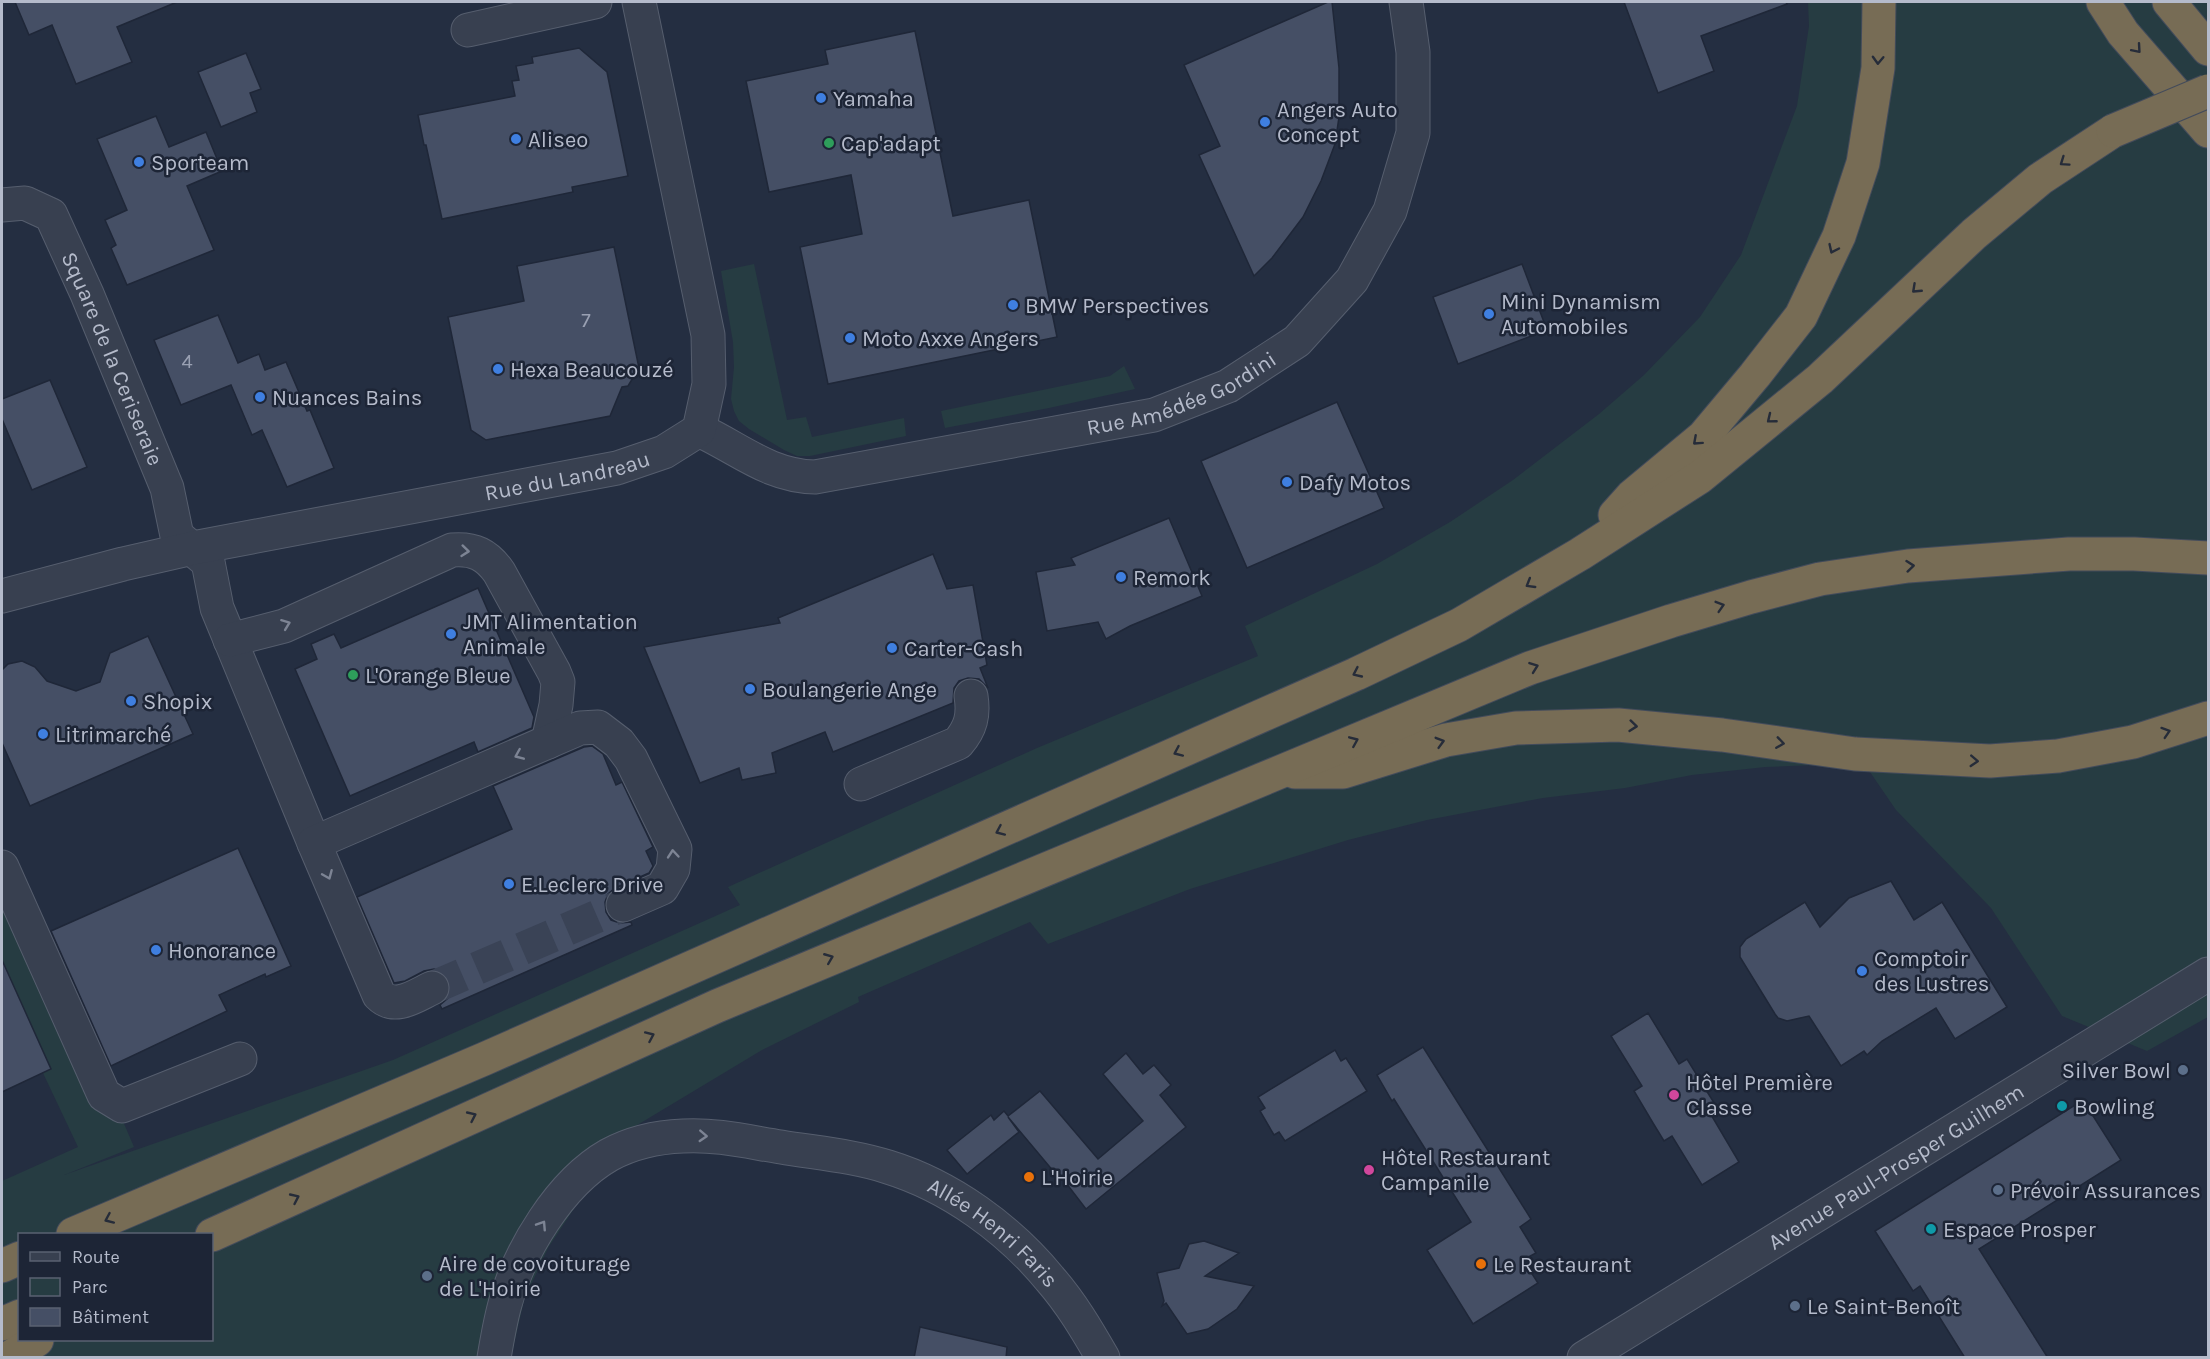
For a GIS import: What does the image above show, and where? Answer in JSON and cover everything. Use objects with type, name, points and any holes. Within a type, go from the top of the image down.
[{"type":"highway","points":[[1580,554],[1632,496],[1703,437],[1801,316],[1839,236],[1863,163],[1878,68],[1879,2]]},
{"type":"highway","points":[[2103,2],[2123,33],[2208,131]]},
{"type":"highway","points":[[2169,2],[2208,49]]},
{"type":"highway","points":[[75,1233],[484,1059],[1356,674],[1460,625],[1580,554],[1700,477],[1820,379],[1983,227],[2040,179],[2113,130],[2208,91]]},
{"type":"highway","points":[[213,1235],[717,1006],[1530,668],[1671,621],[1820,579],[1908,566],[2069,554],[2134,554],[2208,558]]},
{"type":"highway","points":[[1281,772],[1343,772],[1446,740],[1516,728],[1618,725],[1722,735],[1855,754],[1990,761],[2058,756],[2133,742],[2208,718]]},
{"type":"highway","points":[[213,1242],[242,1222]]},
{"type":"highway","points":[[2,1266],[18,1259]]},
{"type":"highway","points":[[2,1324],[18,1317]]},
{"type":"highway","points":[[9,1358],[34,1341]]},
{"type":"street","points":[[468,30],[595,2]]},
{"type":"street","points":[[639,2],[708,335],[709,384],[699,430]]},
{"type":"street","name":"Rue Amédée Gordini","points":[[699,430],[783,474],[815,477],[1154,415],[1228,386],[1297,342],[1352,280],[1390,211],[1413,133],[1413,52],[1406,2]]},
{"type":"street","name":"Square de la Ceriseraie","points":[[2,205],[25,202],[51,215],[87,294],[167,488],[177,536],[208,562],[217,608],[379,995],[388,1002],[400,1002],[432,988]]},
{"type":"street","name":"Rue du Landreau","points":[[2,597],[123,564],[193,548],[617,468],[664,452],[699,430]]},
{"type":"street","points":[[230,640],[284,626],[452,550],[472,550],[491,561],[499,572],[554,672],[558,693],[548,742]]},
{"type":"street","points":[[861,784],[958,743],[971,722],[973,708],[970,696]]},
{"type":"street","points":[[314,843],[580,728],[591,726],[603,730],[619,743],[631,759],[675,849],[673,869],[662,888],[623,905]]},
{"type":"street","points":[[2,867],[104,1095],[122,1106],[240,1059]]},
{"type":"street","name":"Avenue Paul-Prosper Guilhem","points":[[1584,1358],[2208,974]]},
{"type":"street","name":"Allée Henri Faris","points":[[494,1358],[505,1303],[515,1276],[542,1223],[572,1185],[611,1154],[632,1146],[661,1138],[705,1136],[845,1157],[886,1166],[917,1178],[961,1202],[1006,1235],[1051,1280],[1075,1312],[1103,1358]]},
{"type":"green space","points":[[1808,2],[2208,2],[2208,1017],[2147,1051],[2062,1016],[1991,908],[1896,810],[1870,772],[1842,765],[1815,765],[1765,767],[1692,775],[1625,788],[1543,798],[1427,820],[1348,840],[1190,889],[1048,944],[1030,922],[858,997],[859,1002],[762,1050],[624,1133],[548,1248],[524,1300],[511,1357],[2,1357],[2,1181],[78,1147],[43,1073],[50,1069],[2,960],[2,897],[122,1119],[134,1147],[64,1175],[393,1060],[740,905],[728,887],[1037,748],[1258,656],[1245,626],[1377,564],[1450,522],[1513,480],[1599,414],[1644,375],[1700,317],[1741,255],[1797,106],[1809,26]]},
{"type":"green space","points":[[754,264],[787,420],[806,417],[812,437],[904,418],[906,436],[810,456],[797,456],[739,421],[731,399],[734,367],[733,342],[721,271]]},
{"type":"green space","points":[[1124,366],[1135,389],[945,428],[941,411],[1110,376]]},
{"type":"building","points":[[15,2],[177,2],[117,27],[132,62],[76,84],[52,25],[29,35]]},
{"type":"building","points":[[1332,2],[1339,68],[1339,117],[1335,144],[1321,181],[1303,217],[1272,258],[1254,276],[1199,155],[1220,146],[1184,65]]},
{"type":"building","points":[[1624,2],[1786,2],[1787,4],[1701,36],[1714,71],[1658,93]]},
{"type":"building","points":[[915,31],[953,216],[1029,200],[1057,337],[828,384],[800,247],[862,234],[851,175],[769,192],[746,81],[828,64],[825,50]]},
{"type":"building","points":[[579,48],[607,72],[628,176],[572,187],[573,192],[442,219],[418,115],[515,96],[512,81],[519,80],[516,66],[533,63],[532,57]]},
{"type":"building","points":[[246,53],[261,89],[250,93],[257,112],[221,127],[198,72]]},
{"type":"building","points":[[156,116],[169,147],[206,132],[222,171],[187,186],[214,250],[127,285],[111,248],[116,245],[105,220],[127,210],[97,139]]},
{"type":"building","points":[[614,247],[639,368],[628,386],[622,387],[610,416],[486,440],[471,430],[448,317],[524,301],[517,266]]},
{"type":"building","points":[[1522,264],[1547,330],[1458,364],[1433,297]]},
{"type":"building","points":[[218,315],[238,363],[259,354],[265,370],[286,362],[307,411],[310,410],[334,468],[287,487],[262,430],[252,435],[231,385],[181,405],[154,340]]},
{"type":"building","points":[[50,380],[87,467],[32,490],[2,419],[2,399]]},
{"type":"building","points":[[1337,402],[1384,508],[1247,568],[1201,461]]},
{"type":"building","points":[[1169,518],[1202,596],[1130,626],[1106,639],[1098,622],[1047,631],[1036,572],[1075,565],[1071,558]]},
{"type":"building","points":[[933,554],[947,589],[973,585],[987,665],[980,668],[988,688],[979,679],[968,678],[959,681],[954,688],[953,703],[833,752],[825,732],[772,753],[776,773],[742,780],[739,768],[700,783],[644,647],[780,623],[778,618]]},
{"type":"building","points":[[478,588],[534,717],[532,728],[478,752],[474,742],[350,796],[295,669],[317,659],[311,644],[334,634],[341,648]]},
{"type":"building","points":[[148,636],[193,734],[30,806],[2,743],[2,670],[8,664],[22,661],[35,667],[47,681],[76,691],[100,682],[110,653]]},
{"type":"building","points":[[592,746],[603,754],[616,785],[622,782],[653,847],[646,851],[653,866],[649,873],[615,888],[608,894],[605,902],[606,912],[611,920],[620,923],[631,922],[632,925],[442,1009],[440,1005],[448,998],[451,989],[448,979],[442,972],[434,969],[424,971],[405,981],[394,983],[357,897],[512,829],[493,786],[584,747]]},
{"type":"building","points":[[238,848],[291,966],[266,977],[265,974],[219,995],[227,1011],[111,1066],[51,931]]},
{"type":"building","points":[[1891,881],[1914,920],[1942,902],[2007,1007],[1955,1039],[1936,1008],[1882,1041],[1867,1055],[1864,1051],[1841,1066],[1809,1016],[1787,1021],[1778,1018],[1740,957],[1740,947],[1746,939],[1805,902],[1820,927],[1849,898]]},
{"type":"building","points":[[2,960],[51,1069],[2,1092]]},
{"type":"building","points":[[1648,1013],[1679,1064],[1687,1059],[1718,1109],[1710,1113],[1739,1162],[1702,1185],[1672,1136],[1664,1141],[1653,1123],[1634,1091],[1642,1086],[1611,1036]]},
{"type":"building","points":[[1423,1047],[1531,1219],[1520,1227],[1536,1253],[1523,1260],[1538,1283],[1473,1324],[1427,1250],[1471,1222],[1377,1075]]},
{"type":"building","points":[[1335,1050],[1341,1061],[1346,1058],[1367,1091],[1285,1141],[1279,1132],[1274,1135],[1260,1111],[1265,1108],[1258,1097]]},
{"type":"building","points":[[1126,1053],[1143,1074],[1154,1065],[1171,1085],[1160,1095],[1186,1127],[1086,1209],[1056,1170],[1054,1172],[1008,1117],[1019,1132],[967,1174],[947,1150],[991,1115],[994,1120],[1004,1111],[1008,1116],[1040,1091],[1098,1159],[1143,1121],[1103,1074]]},
{"type":"building","name":"Espace Prosper","points":[[2083,1100],[2121,1160],[1979,1249],[2048,1358],[1965,1358],[1920,1286],[1913,1291],[1875,1231]]},
{"type":"building","points":[[1204,1241],[1239,1253],[1205,1276],[1254,1286],[1237,1309],[1208,1329],[1187,1334],[1166,1303],[1162,1306],[1164,1301],[1157,1273],[1179,1268],[1189,1244]]},
{"type":"building","points":[[920,1327],[1007,1347],[1006,1358],[914,1358]]},
{"type":"tunnel","points":[[432,988],[623,905]]},
{"type":"place","name":"Yamaha","points":[[821,98]]},
{"type":"place","name":"Angers Auto Concept","points":[[1265,122]]},
{"type":"place","name":"Aliseo","points":[[516,139]]},
{"type":"place","name":"Cap'adapt","points":[[829,143]]},
{"type":"place","name":"Sporteam","points":[[139,162]]},
{"type":"place","name":"BMW Perspectives","points":[[1013,305]]},
{"type":"place","name":"Mini Dynamism Automobiles","points":[[1489,314]]},
{"type":"place","name":"Moto Axxe Angers","points":[[850,338]]},
{"type":"place","name":"Hexa Beaucouzé","points":[[498,369]]},
{"type":"place","name":"Nuances Bains","points":[[260,397]]},
{"type":"place","name":"Dafy Motos","points":[[1287,482]]},
{"type":"place","name":"Remork","points":[[1121,577]]},
{"type":"place","name":"JMT Alimentation Animale","points":[[451,634]]},
{"type":"place","name":"Carter-Cash","points":[[892,648]]},
{"type":"place","name":"L'Orange Bleue","points":[[353,675]]},
{"type":"place","name":"Boulangerie Ange","points":[[750,689]]},
{"type":"place","name":"Shopix","points":[[131,701]]},
{"type":"place","name":"Litrimarché","points":[[43,734]]},
{"type":"place","name":"E.Leclerc Drive","points":[[509,884]]},
{"type":"place","name":"Honorance","points":[[156,950]]},
{"type":"place","name":"Comptoir des Lustres","points":[[1862,971]]},
{"type":"place","name":"Silver Bowl","points":[[2183,1070]]},
{"type":"place","name":"Hôtel Première Classe","points":[[1674,1095]]},
{"type":"place","name":"Bowling","points":[[2062,1106]]},
{"type":"place","name":"Hôtel Restaurant Campanile","points":[[1369,1170]]},
{"type":"place","name":"L'Hoirie","points":[[1029,1177]]},
{"type":"place","name":"Prévoir Assurances","points":[[1998,1190]]},
{"type":"place","name":"Espace Prosper","points":[[1931,1229]]},
{"type":"place","name":"Le Restaurant","points":[[1481,1264]]},
{"type":"place","name":"Aire de covoiturage de L'Hoirie","points":[[427,1276]]},
{"type":"place","name":"Le Saint-Benoît","points":[[1795,1306]]}]
